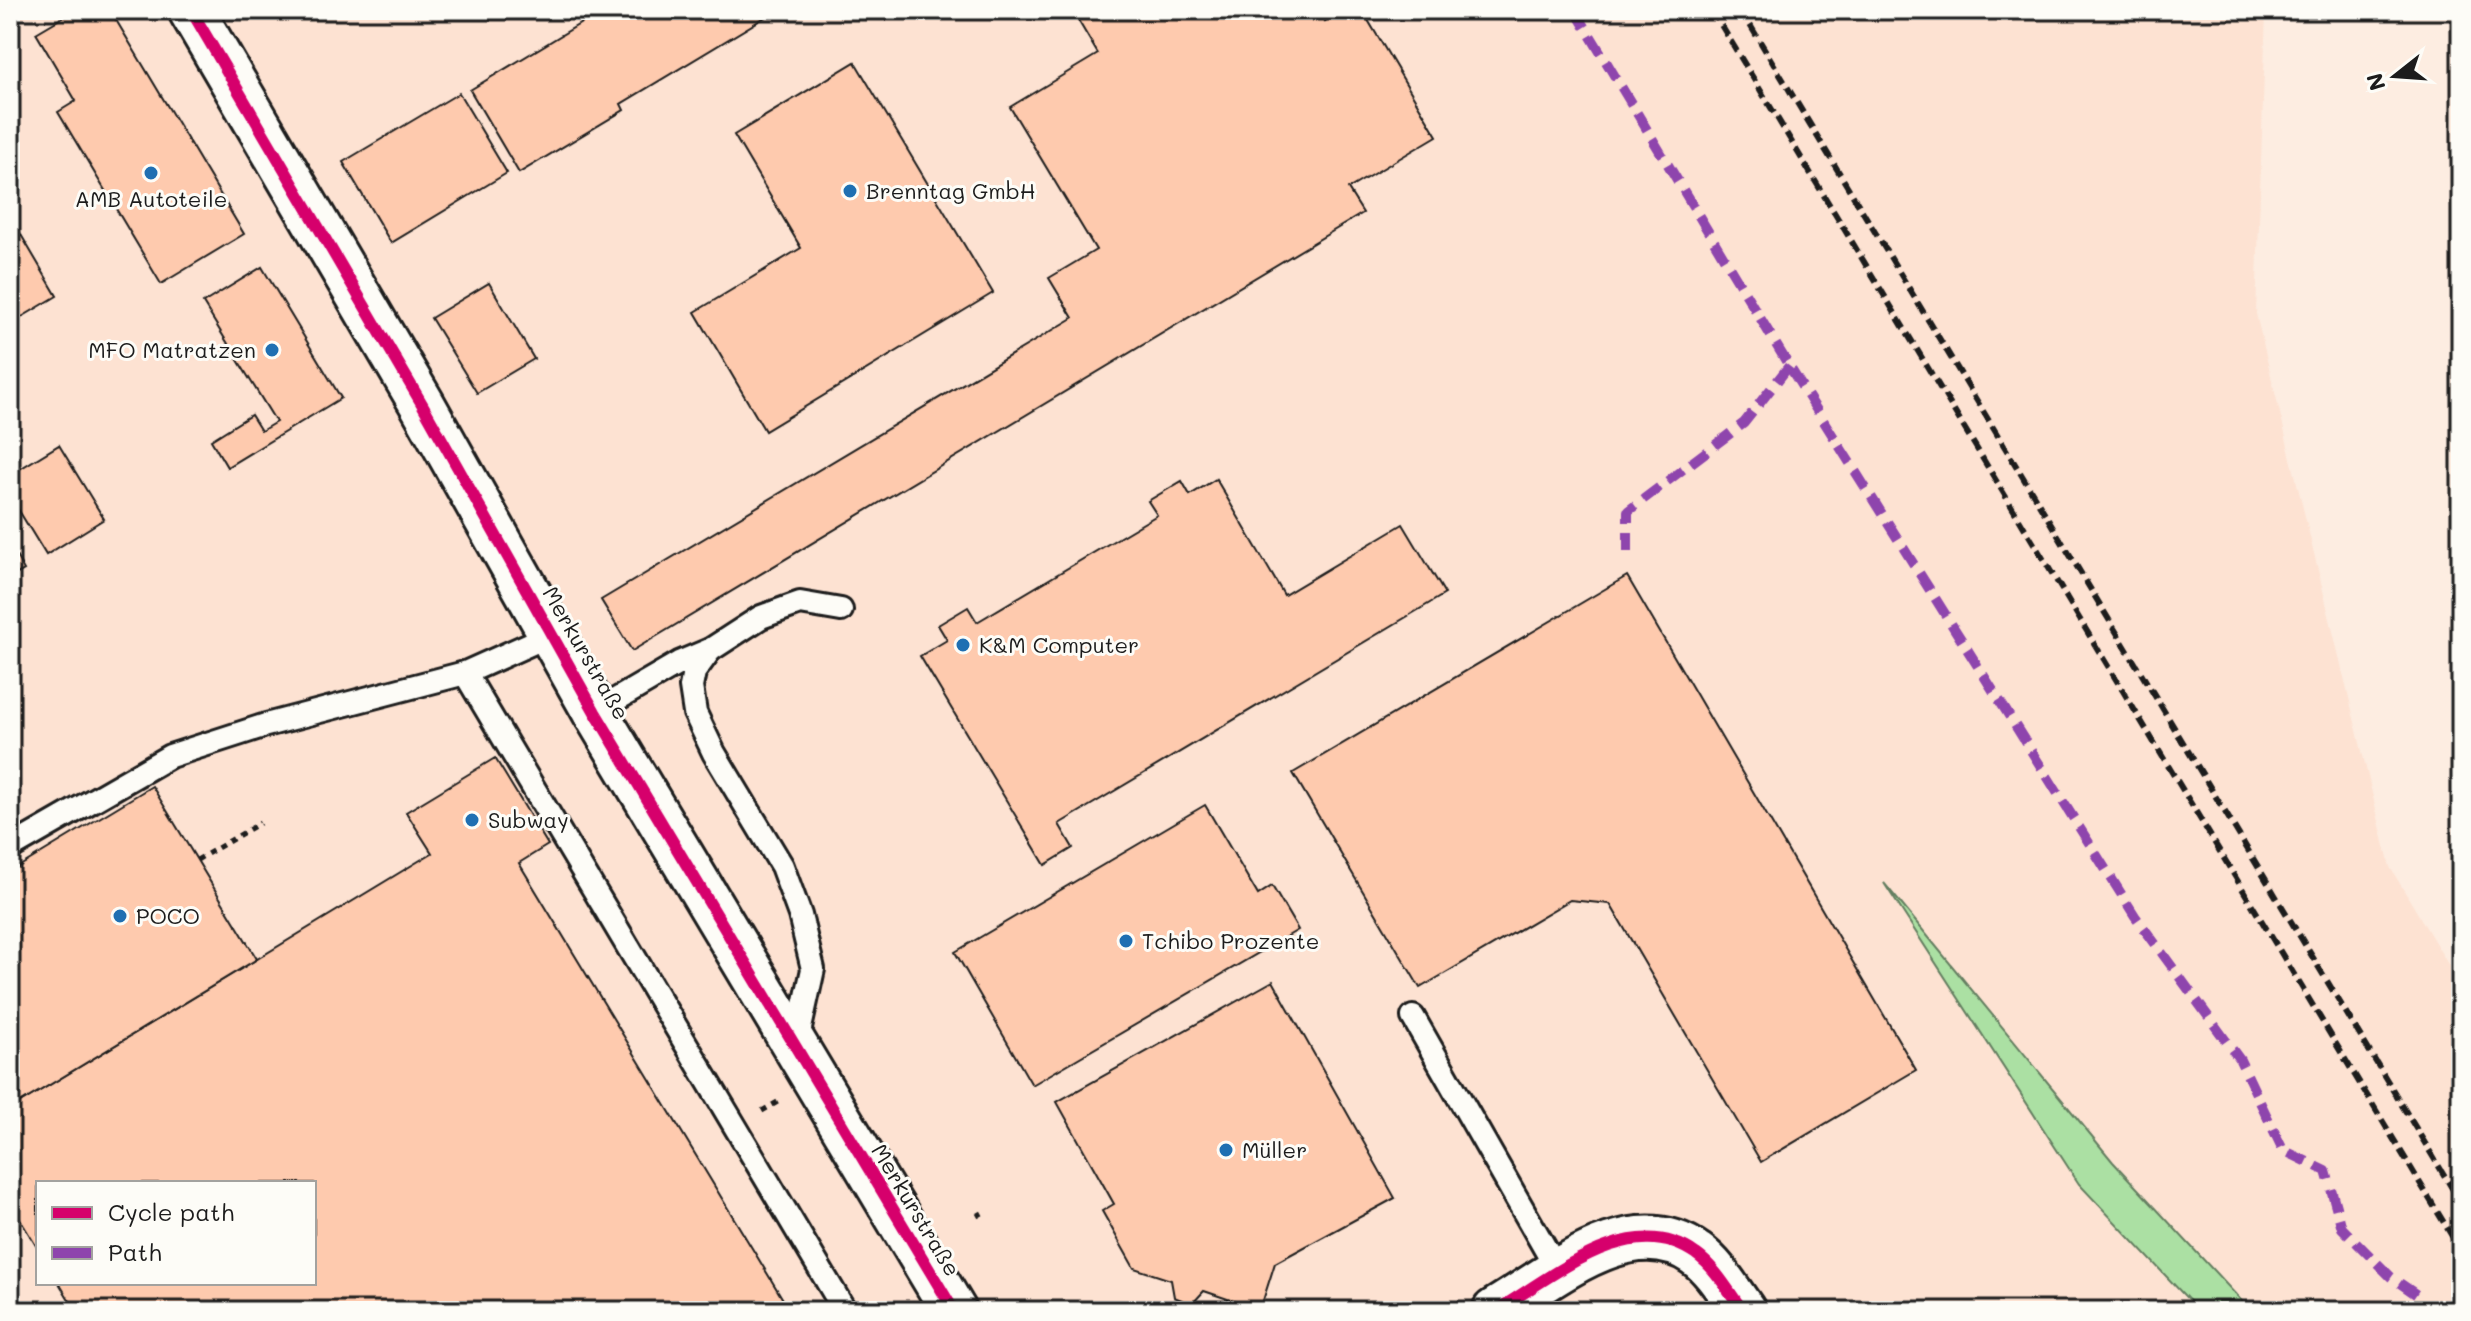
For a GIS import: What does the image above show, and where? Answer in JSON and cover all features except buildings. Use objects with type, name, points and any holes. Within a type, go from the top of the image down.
[{"type":"street","name":"Merkurstraße","points":[[191,10],[407,377],[595,712],[954,1311]]},
{"type":"street","points":[[1495,1311],[1591,1252],[1634,1239],[1663,1238],[1696,1254],[1724,1283],[1743,1311]]},
{"type":"lane","points":[[595,712],[679,663],[710,650],[761,617],[800,603],[841,610]]},
{"type":"lane","points":[[10,848],[170,756],[266,725],[465,673],[552,634]]},
{"type":"lane","points":[[710,650],[694,672],[691,687],[695,713],[714,753],[782,866],[800,915],[813,969],[795,1049]]},
{"type":"lane","points":[[465,673],[845,1311]]},
{"type":"lane","points":[[1413,1017],[1558,1271]]},
{"type":"path","points":[[197,860],[260,823]]},
{"type":"path","points":[[977,1216],[984,1212]]},
{"type":"shaded area","points":[[10,10],[2266,10],[2256,314],[2390,867],[2461,986],[2461,1311],[2251,1311],[2113,1162],[1890,891],[2079,1184],[2199,1311],[10,1311]]},
{"type":"green space","points":[[1884,883],[2113,1162],[2251,1311],[2199,1311],[2079,1184]]},
{"type":"railway","points":[[1712,10],[2461,1251]]},
{"type":"railway","points":[[1741,10],[2461,1203]]},
{"type":"marked path","points":[[1575,10],[1789,366],[2135,916],[2240,1060],[2283,1150],[2326,1171],[2342,1228],[2391,1277],[2417,1295],[2426,1311]]},
{"type":"marked path","points":[[1628,552],[1628,511],[1744,423],[1789,366]]},
{"type":"cycle path","points":[[191,10],[422,404],[595,712],[954,1311]]},
{"type":"cycle path","points":[[1495,1311],[1592,1253],[1618,1243],[1645,1239],[1671,1242],[1703,1259],[1743,1311]]},
{"type":"place","name":"AMB Autoteile","points":[[151,173]]},
{"type":"place","name":"Brenntag GmbH","points":[[850,191]]},
{"type":"place","name":"MFO Matratzen","points":[[272,350]]},
{"type":"place","name":"K&M Computer","points":[[963,645]]},
{"type":"place","name":"Subway","points":[[472,820]]},
{"type":"place","name":"POCO","points":[[120,916]]},
{"type":"place","name":"Tchibo Prozente","points":[[1126,941]]},
{"type":"place","name":"Müller","points":[[1226,1150]]}]
